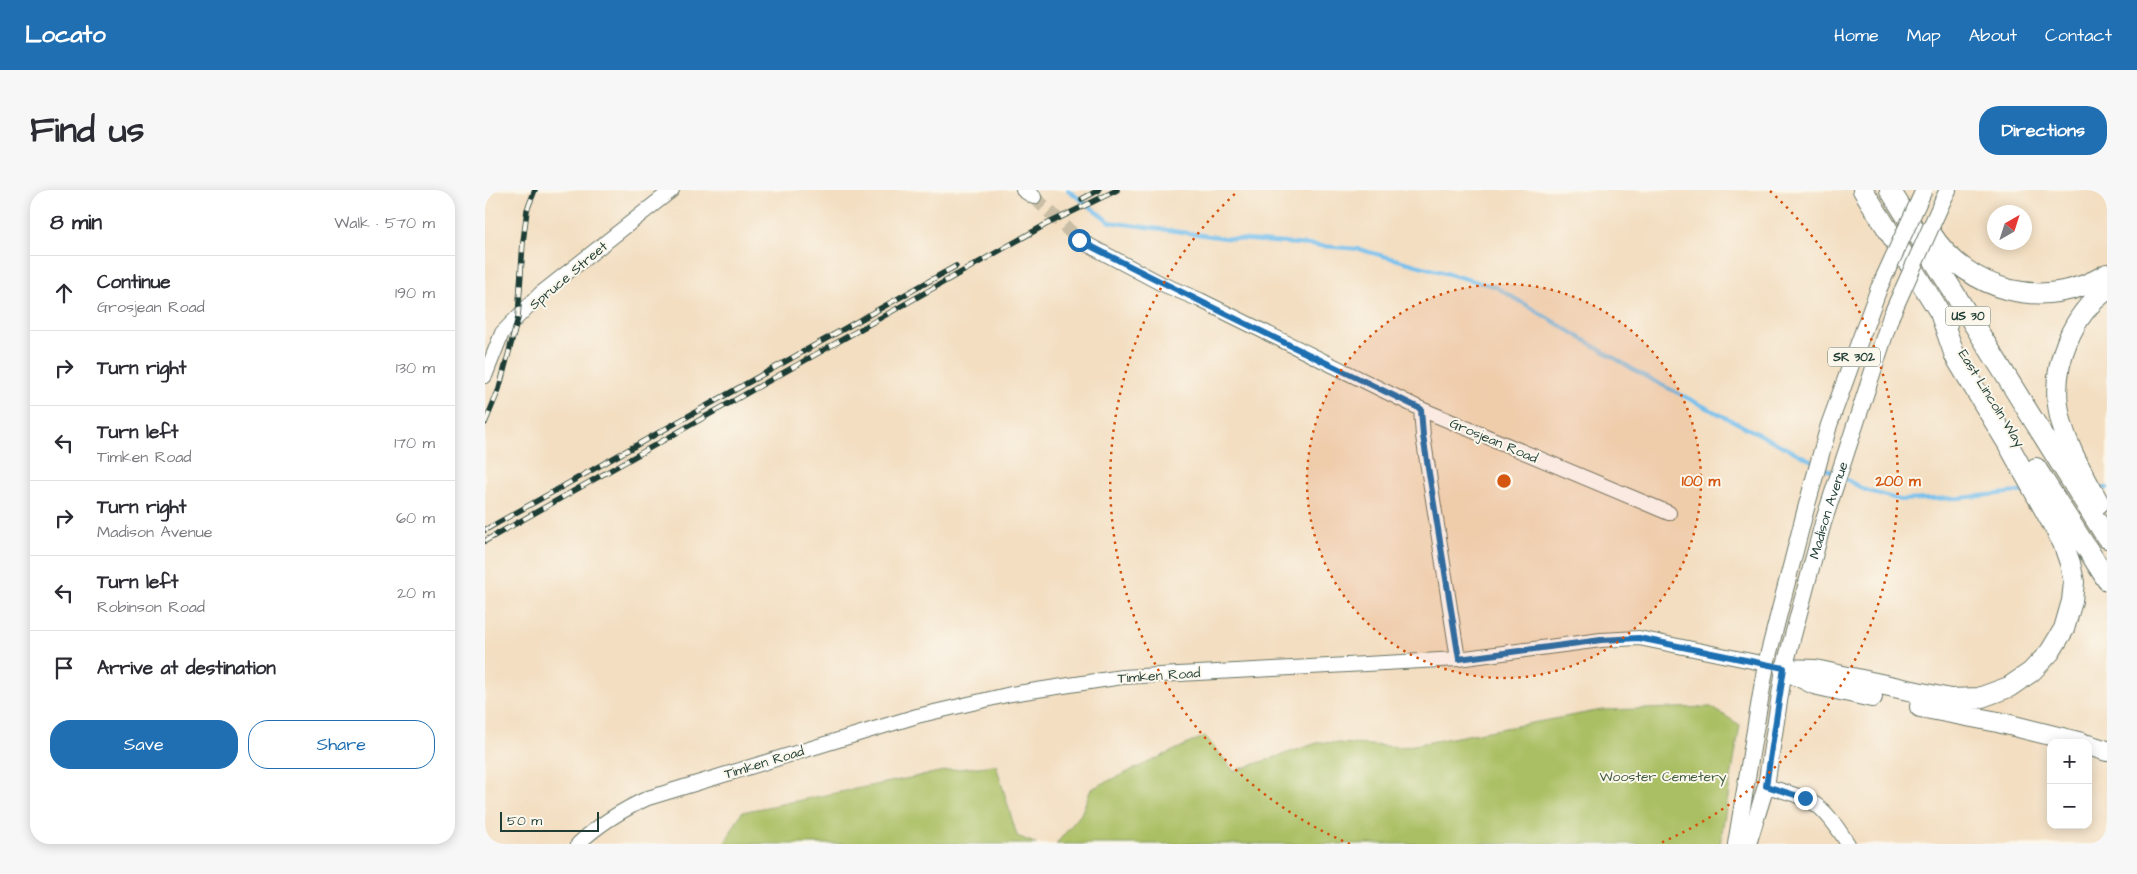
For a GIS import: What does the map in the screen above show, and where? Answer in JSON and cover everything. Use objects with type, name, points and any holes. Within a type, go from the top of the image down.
[{"type":"highway","name":"East Lincoln Way","points":[[1863,190],[1940,313],[2015,444],[2107,580]]},
{"type":"highway","name":"East Lincoln Way","points":[[1890,190],[2107,538]]},
{"type":"highway","points":[[1904,190],[1939,246],[1953,261],[1987,283],[2005,289],[2040,294],[2084,285],[2107,274]]},
{"type":"highway","points":[[2107,290],[2088,307],[2067,341],[2061,361],[2058,405],[2069,441],[2089,486],[2107,516]]},
{"type":"highway","points":[[1775,666],[1815,670],[1950,699],[1979,698],[2009,687],[2043,661],[2056,643],[2068,618],[2072,601],[2073,582],[2070,563],[2063,542],[2015,444]]},
{"type":"highway","points":[[1775,666],[1814,684],[1998,722],[2066,739]]},
{"type":"highway","points":[[2092,745],[2107,751]]},
{"type":"main road","name":"Madison Avenue","points":[[1736,844],[1775,666],[1805,512],[1829,425],[1879,288],[1924,190]]},
{"type":"main road","name":"Madison Avenue","points":[[1748,844],[1766,786],[1775,666],[1891,316],[1946,195]]},
{"type":"street","name":"Spruce Street","points":[[485,376],[502,333],[540,294],[671,190]]},
{"type":"street","name":"Grosjean Road","points":[[1079,240],[1162,284],[1200,300],[1421,409],[1669,513]]},
{"type":"street","points":[[1421,409],[1423,436],[1459,659]]},
{"type":"street","name":"Timken Road","points":[[578,844],[607,820],[649,798],[917,716],[965,704],[1056,686],[1122,677],[1459,659],[1601,640],[1639,638],[1775,666]]},
{"type":"street","points":[[1766,786],[1805,798],[1819,806],[1831,817],[1848,844]]},
{"type":"green space","name":"Wooster Cemetery","points":[[1711,707],[1740,725],[1720,844],[1056,844],[1081,814],[1091,789],[1205,736],[1234,771],[1320,742],[1403,747],[1602,710]]},
{"type":"green space","points":[[996,765],[1017,836],[1037,844],[724,844],[742,812],[949,770]]},
{"type":"waterway","points":[[1068,190],[1110,222],[1224,238],[1358,249],[1496,287],[1646,377],[1814,462]]},
{"type":"waterway","points":[[1822,467],[1836,474]]},
{"type":"waterway","points":[[1842,477],[1865,490],[1900,500],[1960,498],[2027,491]]},
{"type":"waterway","points":[[2097,488],[2107,488]]},
{"type":"tunnel","points":[[1034,197],[1079,240]]},
{"type":"railway","points":[[485,423],[499,389],[518,318],[527,210],[535,190]]},
{"type":"railway","points":[[1082,199],[1099,190]]},
{"type":"railway","points":[[485,541],[1045,225],[1117,190]]},
{"type":"railway","points":[[485,530],[956,266]]},
{"type":"route","points":[[1079,240],[1162,284],[1200,300],[1421,409],[1423,436],[1459,659],[1601,640],[1639,638],[1666,642],[1784,668],[1766,786],[1805,798]]}]
